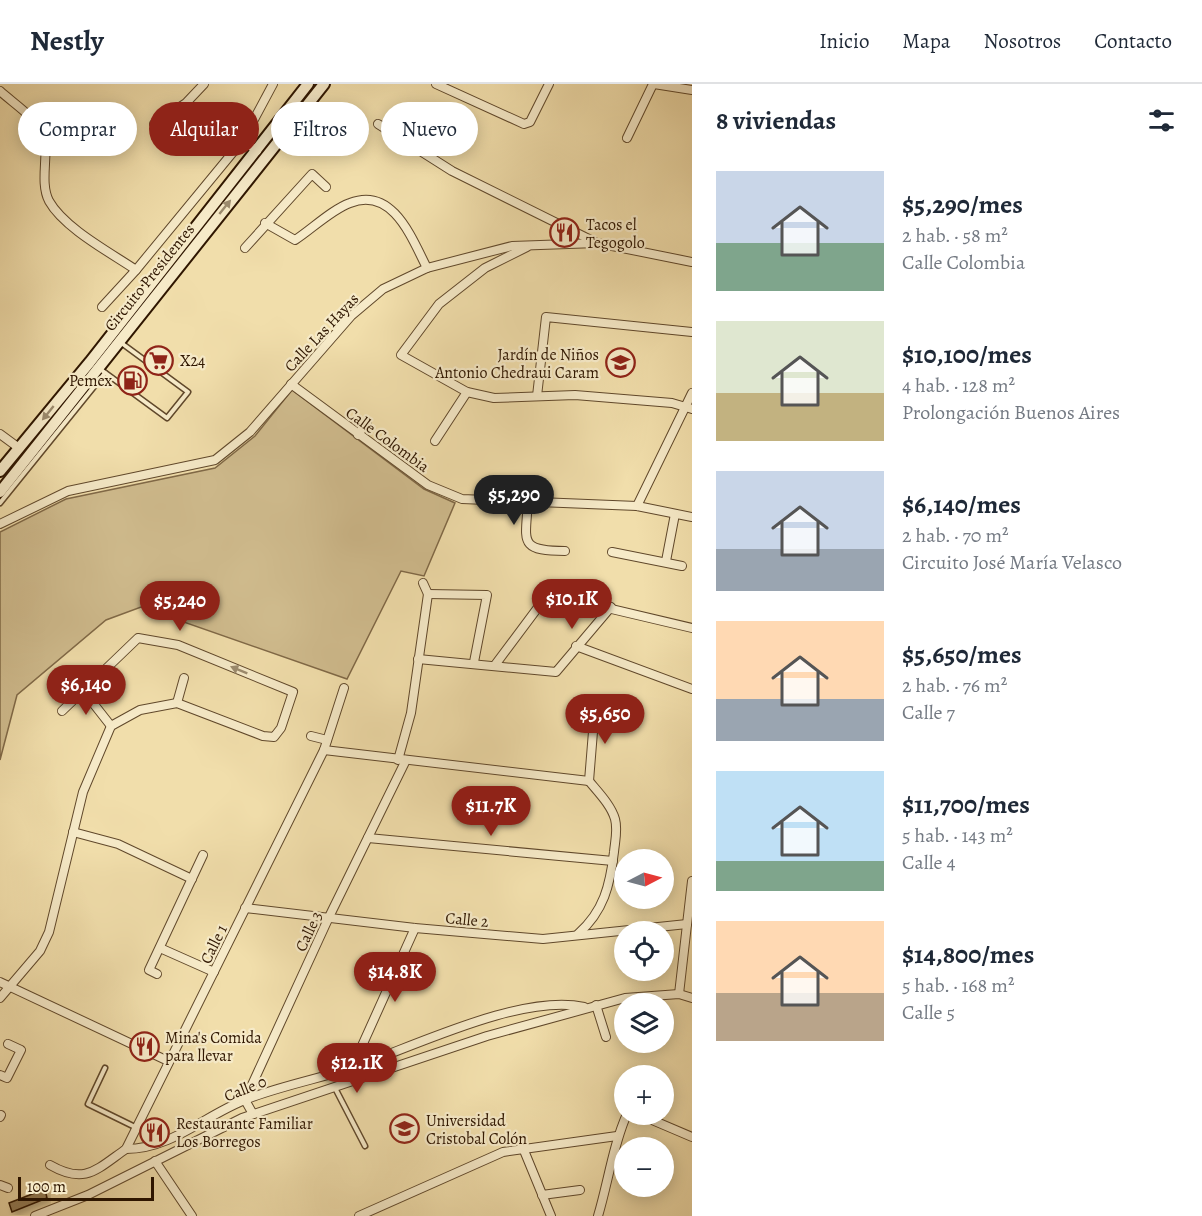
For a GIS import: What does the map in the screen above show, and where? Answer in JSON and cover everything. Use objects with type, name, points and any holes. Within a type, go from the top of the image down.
[{"type":"main road","name":"Circuito Presidentes","points":[[259,148],[308,84]]},
{"type":"main road","name":"Circuito Presidentes","points":[[114,338],[324,84]]},
{"type":"main road","name":"Circuito Presidentes","points":[[0,492],[97,367],[114,338],[253,156]]},
{"type":"main road","name":"Circuito Presidentes","points":[[0,471],[97,367]]},
{"type":"street","points":[[187,102],[204,84]]},
{"type":"street","points":[[259,110],[273,84]]},
{"type":"street","points":[[436,84],[524,124],[530,122],[549,84]]},
{"type":"street","points":[[627,138],[654,84],[692,90]]},
{"type":"street","points":[[0,90],[40,129],[44,141],[43,172],[49,201],[69,223],[136,270]]},
{"type":"street","points":[[378,124],[452,171],[597,243]]},
{"type":"street","points":[[102,307],[136,270],[230,156]]},
{"type":"street","points":[[245,248],[312,174],[326,187]]},
{"type":"street","points":[[266,223],[295,240],[350,202],[372,201],[393,208],[408,229],[427,268]]},
{"type":"street","name":"Calle Las Hayas","points":[[0,524],[68,491],[135,475],[208,463],[250,432],[351,316],[383,289],[427,268],[512,246],[597,243],[692,262]]},
{"type":"street","points":[[528,246],[485,268],[439,304],[401,354],[466,392],[494,398],[575,395],[672,403],[690,408]]},
{"type":"street","points":[[537,396],[546,317],[692,332]]},
{"type":"street","name":"Calle Colombia","points":[[291,384],[428,485],[462,499],[528,500],[637,507],[692,517]]},
{"type":"street","points":[[435,441],[466,392]]},
{"type":"street","points":[[637,507],[690,408],[692,393]]},
{"type":"street","points":[[358,435],[367,422]]},
{"type":"street","points":[[0,434],[19,448]]},
{"type":"street","points":[[528,500],[526,538],[530,546],[538,551],[565,551]]},
{"type":"street","points":[[666,561],[675,514]]},
{"type":"street","points":[[612,552],[682,566]]},
{"type":"street","points":[[423,584],[428,594],[487,595],[474,662]]},
{"type":"street","name":"Calle 3","points":[[246,1100],[402,760],[428,594]]},
{"type":"street","points":[[495,664],[548,594],[611,607],[692,628]]},
{"type":"street","points":[[418,659],[474,662],[556,672],[611,607]]},
{"type":"street","points":[[0,998],[40,951],[49,932],[83,792],[111,726],[140,710],[177,703],[263,736],[274,736],[282,728],[293,692],[178,645],[138,638],[82,689],[62,711]]},
{"type":"street","points":[[576,646],[692,689]]},
{"type":"street","points":[[177,703],[184,678]]},
{"type":"street","name":"Calle 1","points":[[126,1149],[324,750],[344,688]]},
{"type":"street","points":[[82,689],[111,726]]},
{"type":"street","points":[[578,934],[590,923],[602,906],[610,886],[613,861],[615,819],[589,781],[595,707]]},
{"type":"street","points":[[311,736],[327,740]]},
{"type":"street","points":[[324,750],[589,781]]},
{"type":"street","points":[[74,832],[118,844],[192,879]]},
{"type":"street","points":[[368,838],[613,861]]},
{"type":"street","points":[[153,972],[160,948],[203,855]]},
{"type":"street","points":[[679,994],[692,881]]},
{"type":"street","name":"Calle 2","points":[[245,908],[416,928],[543,939],[687,924]]},
{"type":"street","points":[[352,1068],[416,928]]},
{"type":"street","points":[[160,948],[214,972]]},
{"type":"street","points":[[0,982],[168,1061]]},
{"type":"street","points":[[35,1216],[88,1195],[200,1137],[253,1114],[487,1036],[625,998],[679,994],[692,998]]},
{"type":"street","name":"Calle 0","points":[[126,1149],[142,1149],[177,1137],[246,1100],[352,1068],[488,1018],[566,1003],[586,1007]]},
{"type":"street","points":[[596,1005],[606,1037]]},
{"type":"street","points":[[0,1075],[6,1078],[21,1050],[8,1044]]},
{"type":"street","points":[[246,1100],[253,1114]]},
{"type":"street","points":[[598,1216],[616,1151],[617,1136],[622,1125]]},
{"type":"street","points":[[664,1125],[692,1137]]},
{"type":"street","points":[[361,1216],[503,1152],[617,1136]]},
{"type":"street","points":[[523,1148],[551,1216]]},
{"type":"street","points":[[50,1165],[67,1174],[78,1176],[91,1173],[126,1149]]},
{"type":"street","points":[[155,1161],[192,1216]]},
{"type":"street","points":[[542,1195],[580,1190]]},
{"type":"lane","points":[[0,503],[97,367],[167,418],[188,392],[114,338]]},
{"type":"lane","points":[[105,1068],[88,1104],[136,1128]]},
{"type":"lane","points":[[335,1088],[365,1146]]},
{"type":"shaded area","points":[[292,390],[424,489],[455,503],[424,576],[401,571],[347,679],[141,607],[106,620],[17,695],[0,760],[0,532],[66,499],[215,468],[255,436]]},
{"type":"building","points":[[45,1189],[47,1198],[12,1212],[9,1203]]},
{"type":"place","name":"Tacos el Tegogolo","points":[[565,233]]},
{"type":"place","name":"X24","points":[[159,360]]},
{"type":"place","name":"Jardín de Niños Antonio Chedraui Caram","points":[[620,363]]},
{"type":"place","name":"Pemex","points":[[133,380]]},
{"type":"place","name":"Mina's Comida para llevar","points":[[144,1046]]},
{"type":"place","name":"Universidad Cristobal Colón","points":[[405,1129]]},
{"type":"place","name":"Restaurante Familiar Los Borregos","points":[[155,1132]]}]
